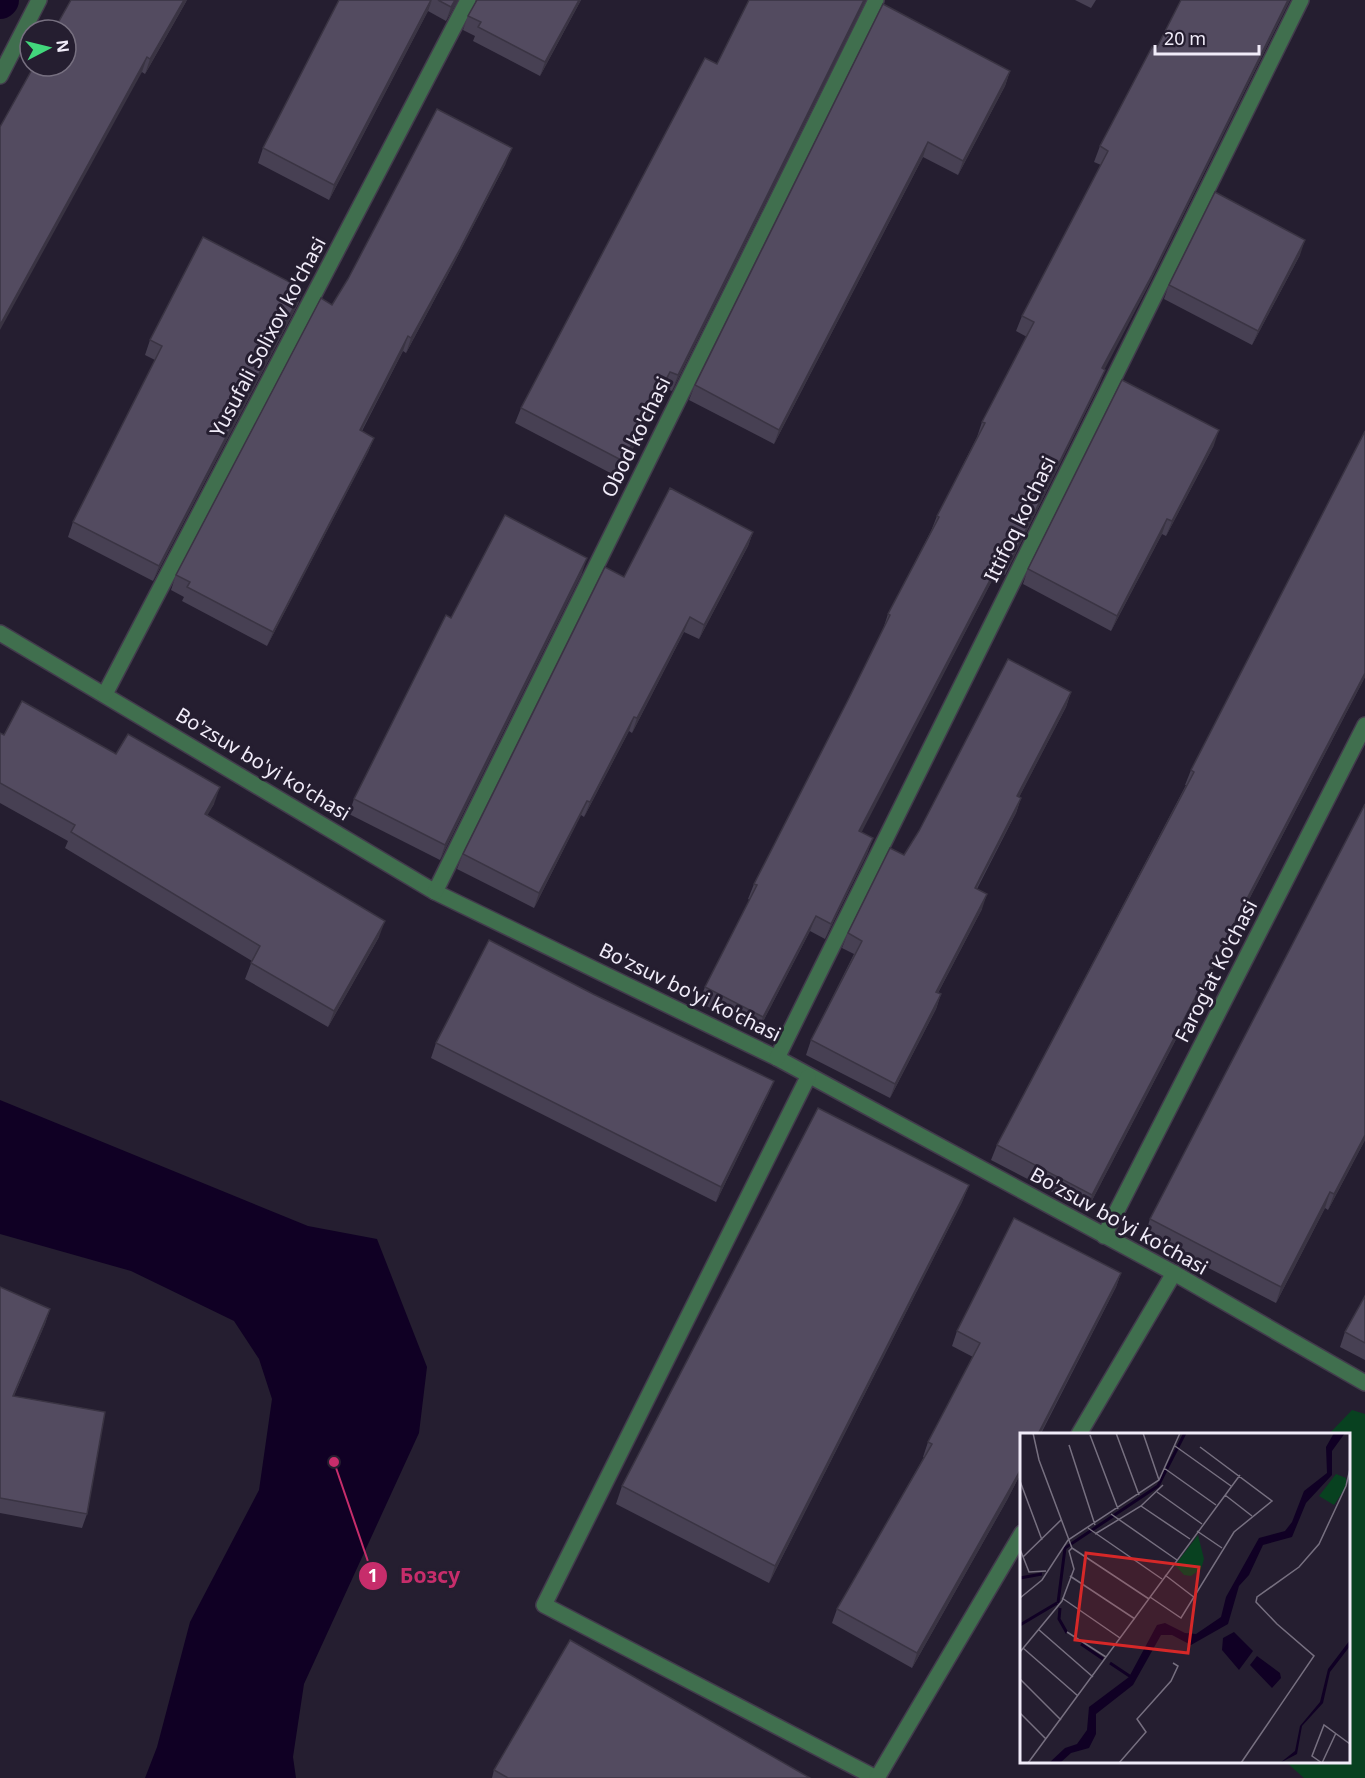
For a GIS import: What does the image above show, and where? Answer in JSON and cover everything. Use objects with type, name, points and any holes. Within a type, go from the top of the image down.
[{"type":"street","points":[[0,76],[39,0]]},
{"type":"street","name":"Yusufali Solixov ko'chasi","points":[[105,694],[468,0]]},
{"type":"street","name":"Obod ko'chasi","points":[[435,892],[876,0]]},
{"type":"street","name":"Ittifoq ko'chasi","points":[[777,1058],[1301,0]]},
{"type":"street","name":"Bo'zsuv bo'yi ko'chasi","points":[[0,633],[435,892],[777,1058],[808,1077],[1174,1273],[1365,1383]]},
{"type":"street","name":"Farog'at Ko'chasi","points":[[1104,1236],[1365,725]]},
{"type":"street","points":[[808,1077],[544,1605],[877,1778],[1020,1536]]},
{"type":"street","points":[[1080,1433],[1174,1273]]},
{"type":"green space","points":[[1352,1410],[1365,1414],[1365,1778],[1304,1778],[1287,1763],[1350,1763],[1350,1433],[1330,1433]]},
{"type":"shaded area","points":[[0,1100],[308,1226],[377,1239],[427,1367],[419,1433],[304,1684],[293,1757],[296,1778],[145,1778],[157,1747],[190,1622],[259,1490],[272,1399],[259,1359],[234,1321],[131,1271],[0,1234]]},
{"type":"building","points":[[71,0],[184,0],[150,59],[147,57],[0,325],[0,127],[27,78],[78,78],[78,18],[61,18]]},
{"type":"building","points":[[339,0],[431,0],[334,185],[263,148]]},
{"type":"building","points":[[438,0],[455,0],[451,7]]},
{"type":"building","points":[[477,0],[579,0],[545,62],[478,27],[481,22],[468,16]]},
{"type":"building","points":[[749,0],[864,0],[678,375],[670,372],[623,461],[521,408],[705,58],[717,64]]},
{"type":"building","points":[[1181,0],[1288,0],[1152,275],[1102,368],[1105,370],[1011,560],[1003,555],[859,831],[873,838],[831,924],[816,916],[763,1017],[705,987],[757,885],[754,884],[890,615],[888,614],[939,517],[937,516],[985,423],[982,422],[1034,322],[1022,316],[1108,151],[1100,146],[1152,47],[1156,49]]},
{"type":"building","points":[[883,4],[1010,71],[963,161],[928,142],[779,430],[695,385]]},
{"type":"building","points":[[437,109],[512,148],[411,338],[408,336],[360,430],[374,438],[273,632],[187,587],[190,582],[176,575],[321,298],[332,305],[348,279]]},
{"type":"building","points":[[1215,192],[1305,240],[1258,331],[1169,285]]},
{"type":"building","points":[[203,237],[303,289],[159,566],[73,522],[162,346],[150,340]]},
{"type":"building","points":[[1122,380],[1219,430],[1172,521],[1167,519],[1117,616],[1028,569]]},
{"type":"building","points":[[1365,431],[1365,673],[1092,1195],[997,1145],[1194,772],[1191,770]]},
{"type":"building","points":[[670,488],[753,532],[704,625],[690,617],[590,802],[587,801],[539,893],[463,854],[605,567],[624,577]]},
{"type":"building","points":[[505,515],[587,558],[445,845],[354,799],[446,615],[451,618]]},
{"type":"building","points":[[1008,659],[1071,692],[1017,796],[1021,798],[975,888],[987,894],[936,992],[941,994],[895,1084],[811,1040],[862,941],[848,933],[890,848],[904,855],[919,831]]},
{"type":"building","points":[[22,701],[116,754],[128,734],[220,787],[205,814],[385,921],[334,1011],[251,963],[260,946],[71,832],[75,825],[0,783],[0,733],[4,735]]},
{"type":"building","points":[[1365,804],[1365,1135],[1334,1194],[1330,1192],[1281,1287],[1150,1219]]},
{"type":"building","points":[[489,940],[593,994],[774,1081],[721,1187],[436,1043]]},
{"type":"building","points":[[818,1108],[969,1185],[775,1566],[622,1486]]},
{"type":"building","points":[[1014,1218],[1121,1273],[1039,1433],[1020,1433],[1020,1471],[917,1653],[837,1609],[932,1444],[928,1442],[980,1343],[957,1331]]},
{"type":"building","points":[[0,1287],[50,1309],[13,1396],[105,1412],[87,1514],[0,1498]]},
{"type":"building","points":[[1365,1296],[1365,1343],[1345,1332]]},
{"type":"building","points":[[570,1640],[810,1778],[508,1778],[494,1770]]},
{"type":"place","name":"Бозсу","points":[[334,1462]]}]
